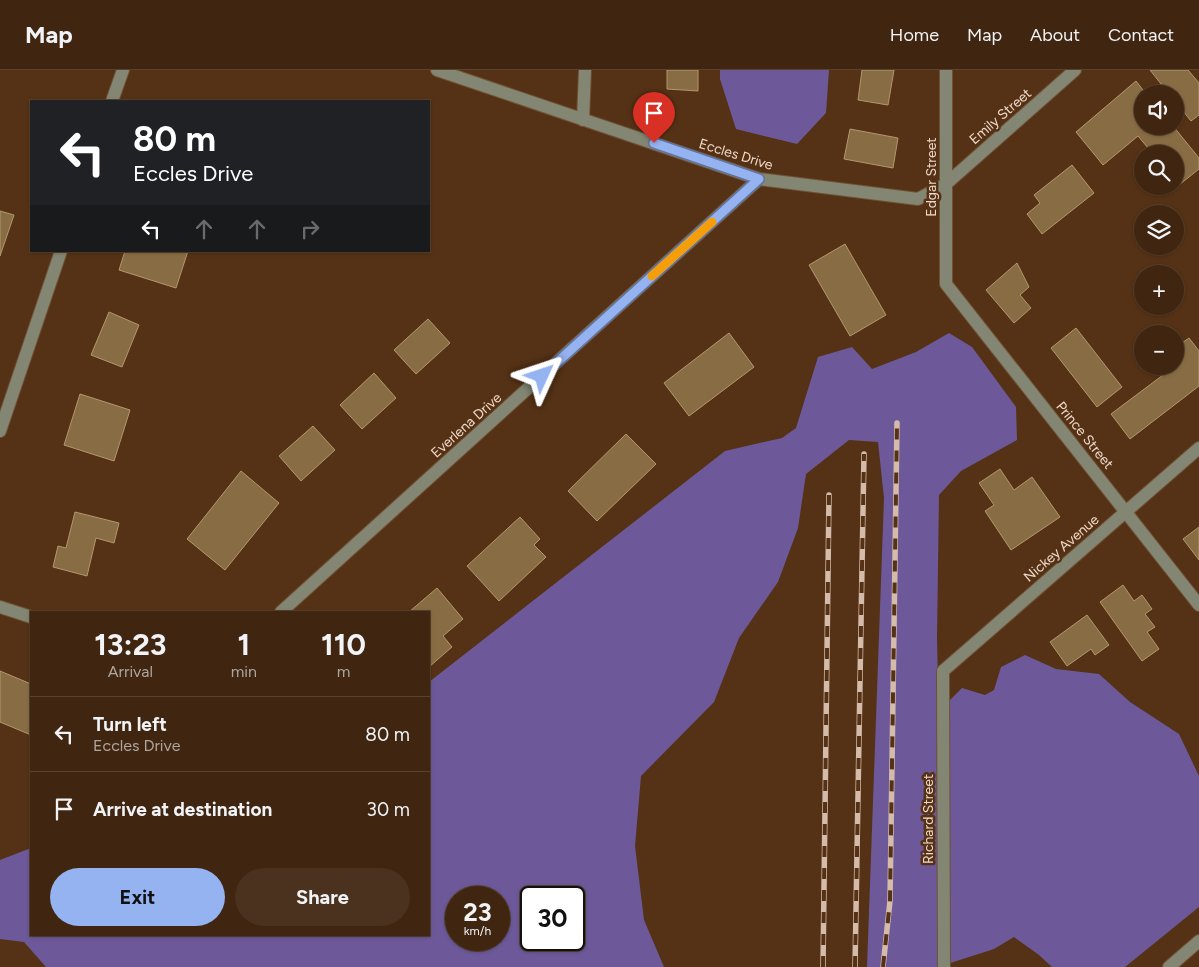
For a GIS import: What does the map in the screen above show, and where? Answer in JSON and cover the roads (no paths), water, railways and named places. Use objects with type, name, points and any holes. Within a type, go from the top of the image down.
[{"type":"street","points":[[112,100],[123,70]]},
{"type":"street","name":"Eccles Drive","points":[[437,70],[759,179],[918,199],[946,184]]},
{"type":"street","points":[[583,120],[585,70]]},
{"type":"street","name":"Edgar Street","points":[[946,70],[946,284]]},
{"type":"street","name":"Emily Street","points":[[946,184],[1075,70]]},
{"type":"street","name":"Everlena Drive","points":[[282,611],[759,179]]},
{"type":"street","points":[[0,431],[61,252]]},
{"type":"street","name":"Prince Street","points":[[946,284],[1199,605]]},
{"type":"street","name":"Nickey Avenue","points":[[943,671],[1199,448]]},
{"type":"street","points":[[0,606],[30,617]]},
{"type":"street","name":"Richard Street","points":[[943,671],[944,967]]},
{"type":"street","points":[[1169,967],[1199,941]]},
{"type":"railway","points":[[883,967],[890,901],[897,423]]},
{"type":"railway","points":[[855,967],[864,454]]},
{"type":"railway","points":[[823,967],[829,495]]}]
